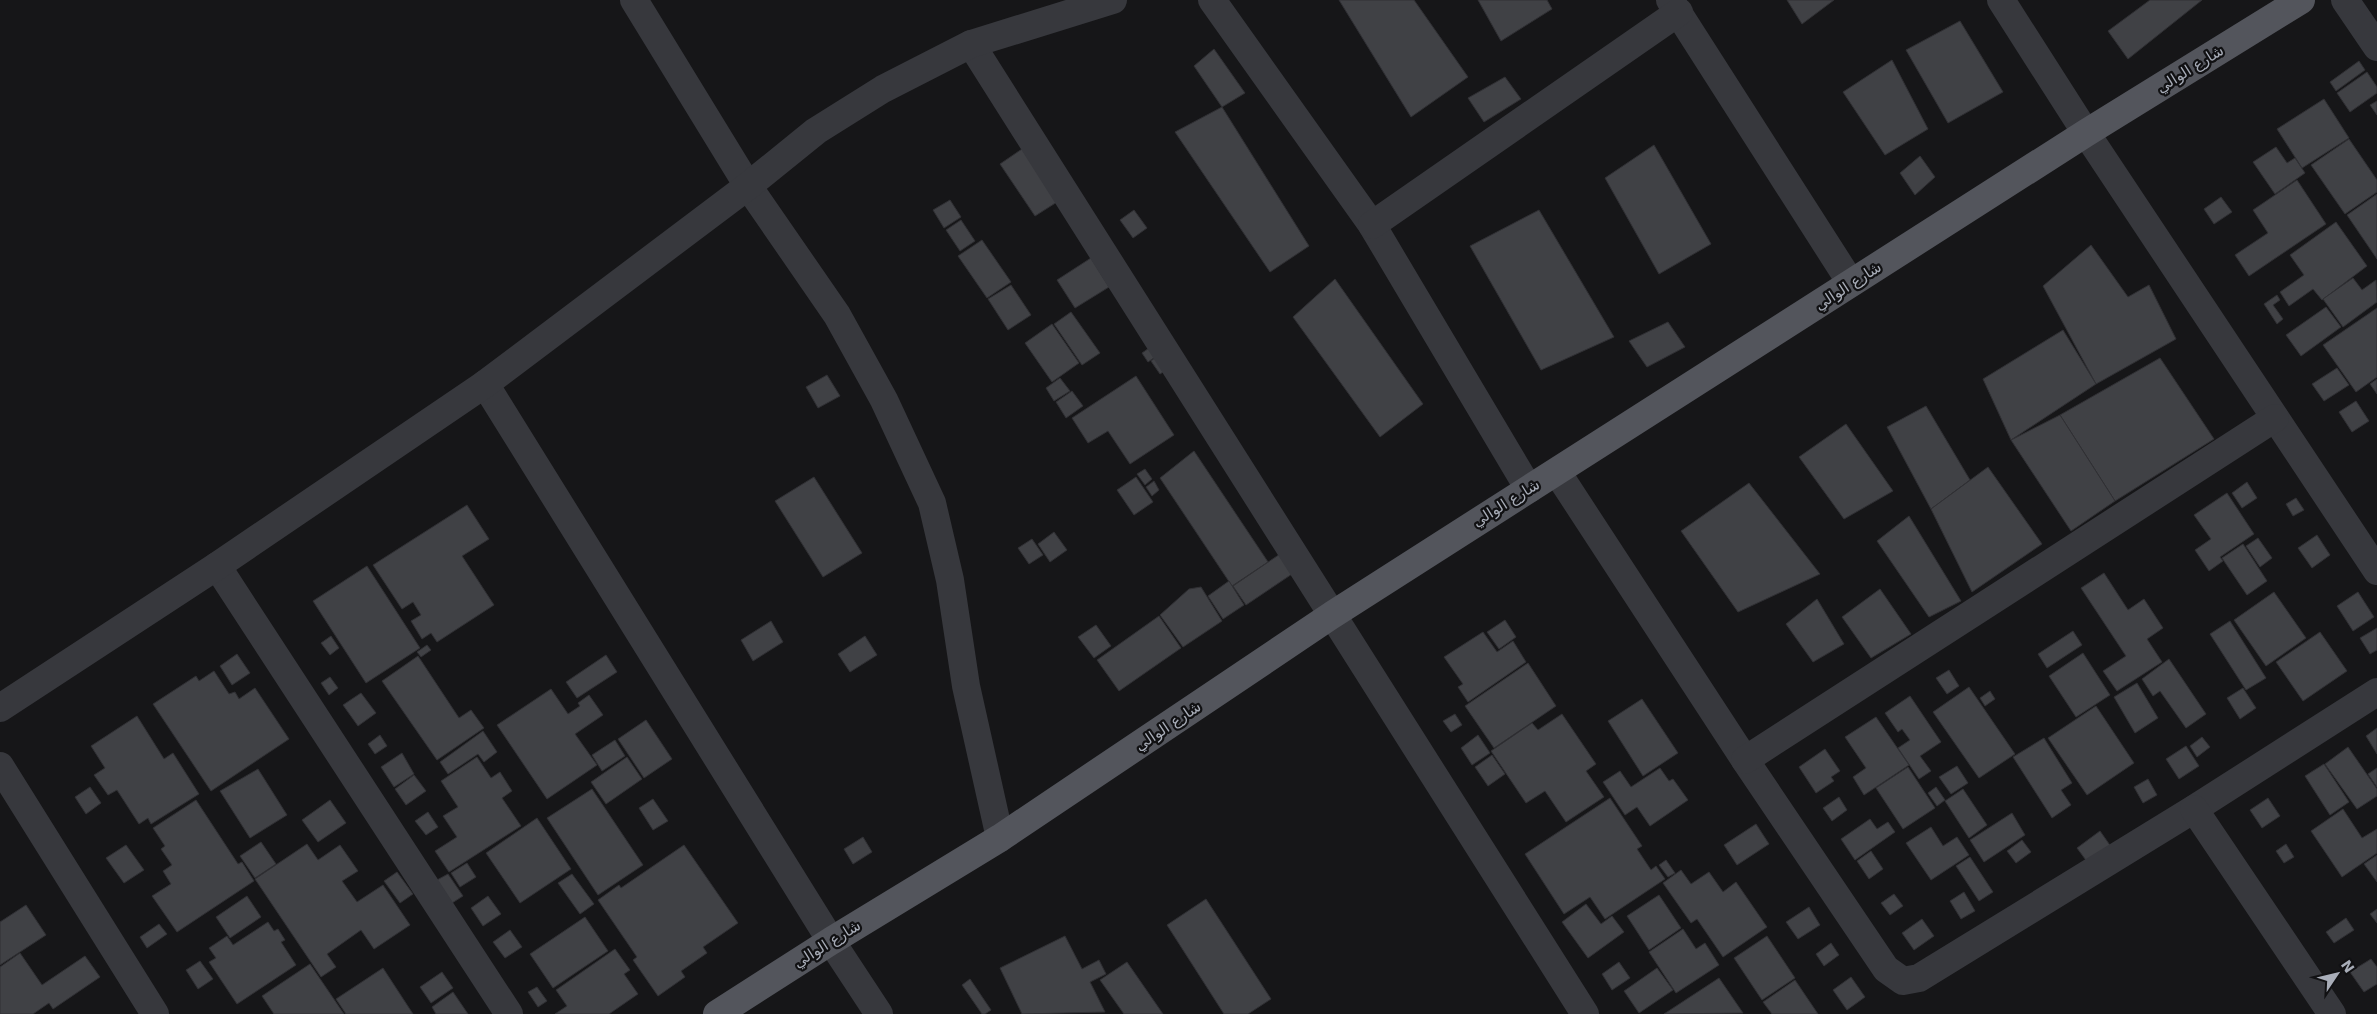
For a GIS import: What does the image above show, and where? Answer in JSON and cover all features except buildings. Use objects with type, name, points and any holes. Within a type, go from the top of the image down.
[{"type":"main road","name":"شارع الوالي","points":[[717,1014],[831,941],[1000,838],[1332,615],[2086,133],[2301,0]]},
{"type":"street","points":[[634,0],[748,186],[837,316],[884,400],[932,503],[950,580],[966,686],[1000,838]]},
{"type":"street","points":[[0,708],[217,566],[485,384],[748,186],[816,131],[883,89],[971,44],[1112,0]]},
{"type":"street","points":[[1212,0],[1372,225],[1529,489]]},
{"type":"street","points":[[2001,0],[2086,133],[2377,571]]},
{"type":"street","points":[[2345,0],[2377,47]]},
{"type":"street","points":[[1372,225],[1674,6],[1852,283]]},
{"type":"street","points":[[971,44],[1585,1014]]},
{"type":"street","points":[[485,384],[831,941],[879,1014]]},
{"type":"street","points":[[1745,760],[2275,418]]},
{"type":"street","points":[[1557,472],[1745,760],[1886,969],[1904,981],[1920,978],[2194,809],[2377,692]]},
{"type":"street","points":[[217,566],[509,1014]]},
{"type":"street","points":[[0,766],[155,1014]]},
{"type":"street","points":[[2194,809],[2332,1014]]}]
